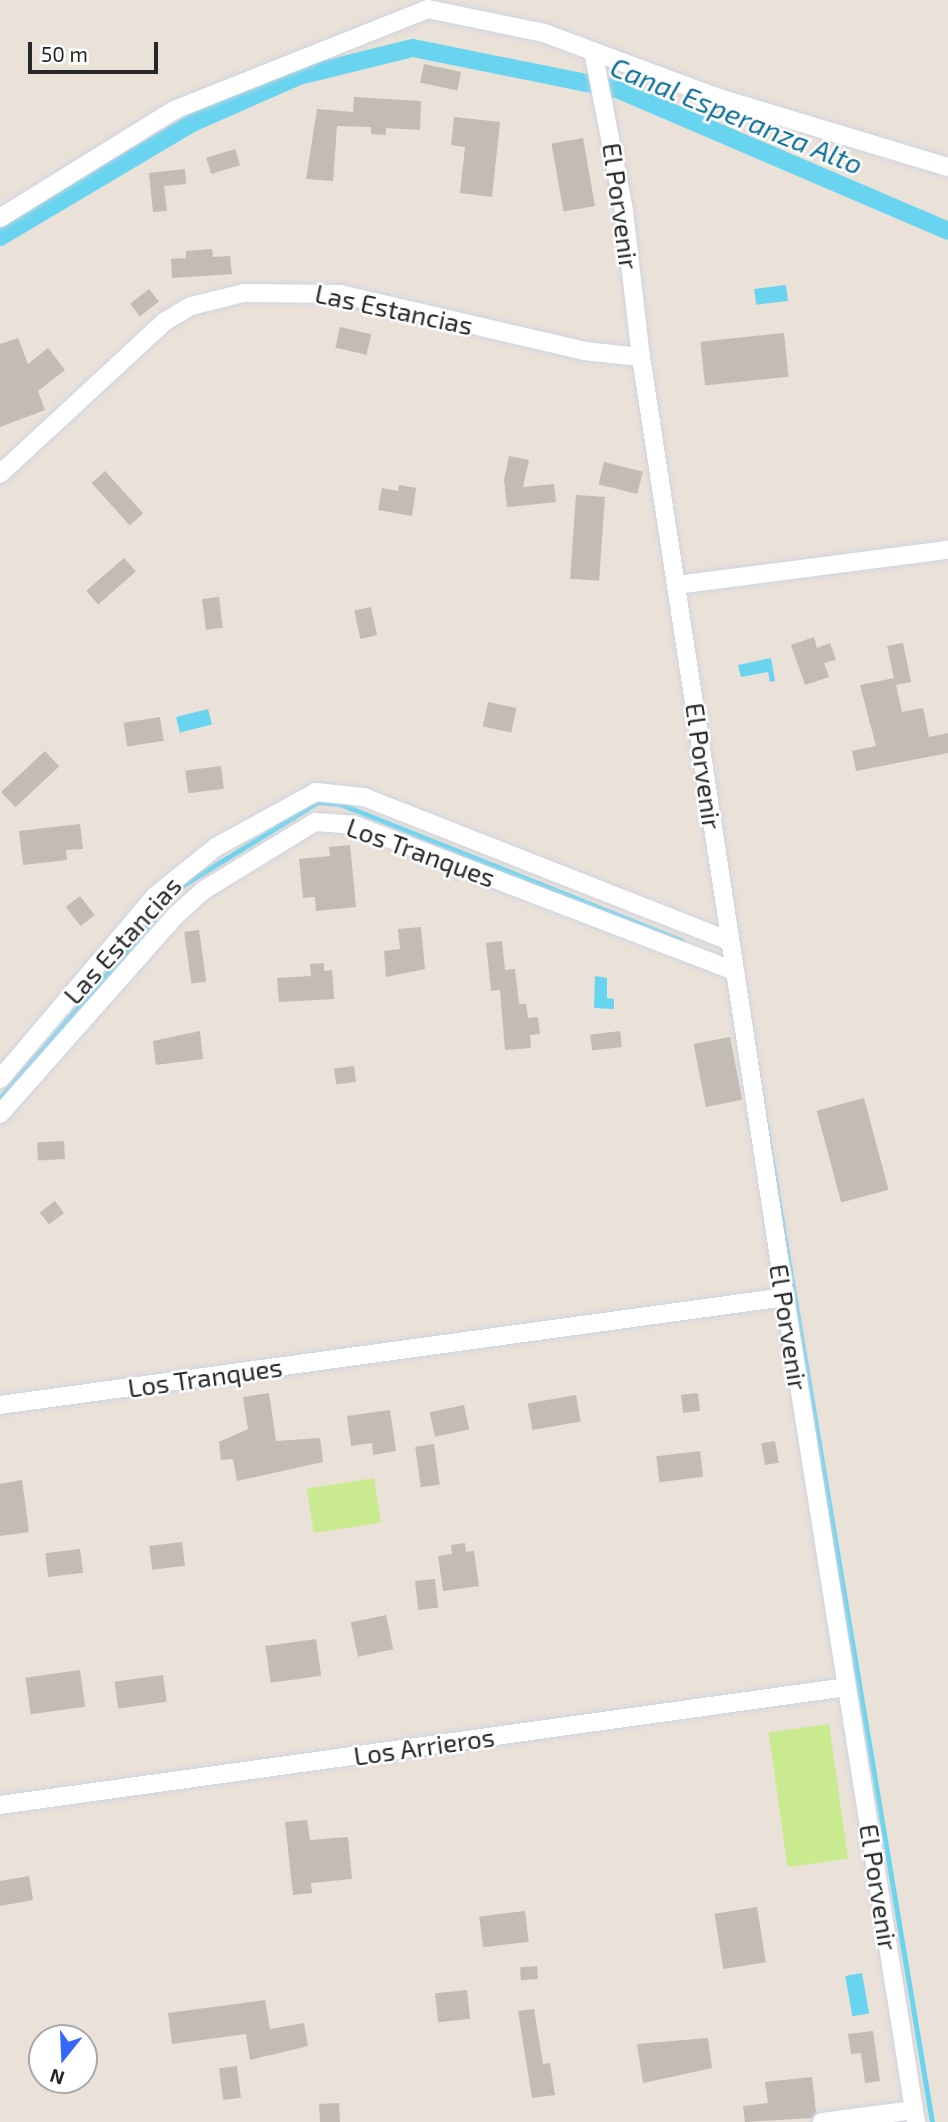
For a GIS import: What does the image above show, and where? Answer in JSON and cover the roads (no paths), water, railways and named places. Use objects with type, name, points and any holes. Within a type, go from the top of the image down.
[{"type":"street","points":[[0,218],[174,110],[416,10],[450,10],[526,29],[594,56],[800,125],[948,167]]},
{"type":"street","name":"El Porvenir","points":[[594,56],[606,103],[641,357],[730,941],[915,2116]]},
{"type":"street","name":"Las Estancias","points":[[0,474],[164,322],[191,306],[244,293],[341,294],[584,351],[641,357]]},
{"type":"street","points":[[677,585],[948,550]]},
{"type":"street","name":"Las Estancias","points":[[0,1079],[155,896],[199,860],[297,799],[326,790],[364,797],[730,941]]},
{"type":"street","name":"Los Tranques","points":[[0,1114],[139,955],[204,890],[305,826],[336,821],[735,971]]},
{"type":"street","points":[[120,938],[139,955]]},
{"type":"street","name":"Los Tranques","points":[[0,1405],[785,1297]]},
{"type":"street","name":"Los Arrieros","points":[[0,1805],[847,1687]]},
{"type":"street","points":[[822,2122],[915,2116]]},
{"type":"water","points":[[786,285],[788,301],[756,305],[754,289]]},
{"type":"water","points":[[771,658],[775,681],[770,682],[768,672],[741,677],[738,665]]},
{"type":"water","points":[[208,709],[212,725],[180,733],[176,717]]},
{"type":"water","points":[[595,976],[607,978],[607,998],[614,999],[614,1009],[594,1008]]},
{"type":"water","points":[[862,1973],[869,2013],[852,2016],[845,1976]]},
{"type":"waterway","name":"Canal Esperanza Alto","points":[[0,237],[190,124],[299,76],[413,48],[617,89],[948,231]]},
{"type":"waterway","points":[[0,1098],[183,885],[318,802],[340,804],[682,941]]},
{"type":"waterway","points":[[739,965],[932,2122]]}]
